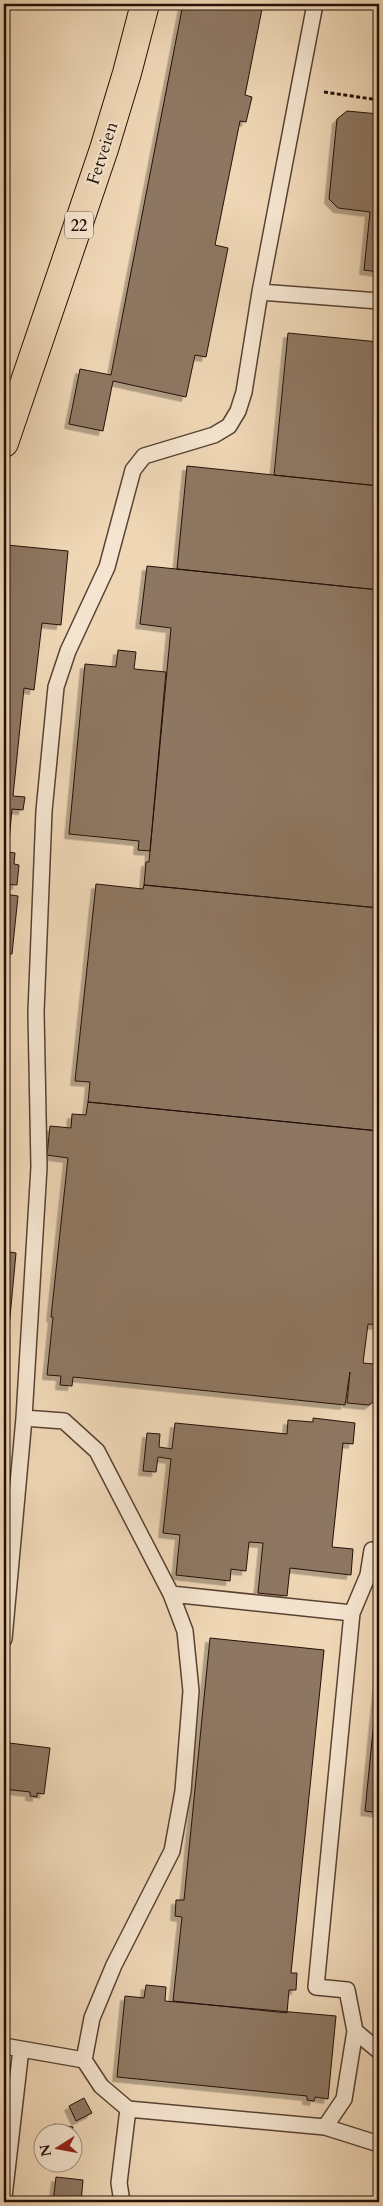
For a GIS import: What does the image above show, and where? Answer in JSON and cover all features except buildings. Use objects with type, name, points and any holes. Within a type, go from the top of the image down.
[{"type":"highway","name":"Fetveien","points":[[4,443],[104,149],[145,4]]},
{"type":"lane","points":[[4,1639],[24,1418],[39,1167],[36,1012],[44,811],[56,687],[68,651],[107,567],[133,470],[144,456],[214,435],[229,426],[238,411],[244,392],[260,292],[315,4]]},
{"type":"lane","points":[[260,292],[379,301]]},
{"type":"lane","points":[[24,1418],[64,1421],[97,1451],[171,1594],[185,1631],[191,1691],[183,1791],[172,1851],[114,1965],[92,2018],[84,2060],[101,2086],[128,2109],[325,2127],[379,2144]]},
{"type":"lane","points":[[325,2127],[344,2099],[355,2031],[347,1990],[316,1986],[352,1613],[368,1575],[372,1550]]},
{"type":"lane","points":[[171,1594],[352,1613]]},
{"type":"lane","points":[[355,2031],[379,2052]]},
{"type":"lane","points":[[4,2046],[84,2060]]},
{"type":"lane","points":[[4,2197],[21,2049]]},
{"type":"lane","points":[[122,2202],[118,2183],[128,2109]]},
{"type":"path","points":[[298,88],[379,100]]}]
